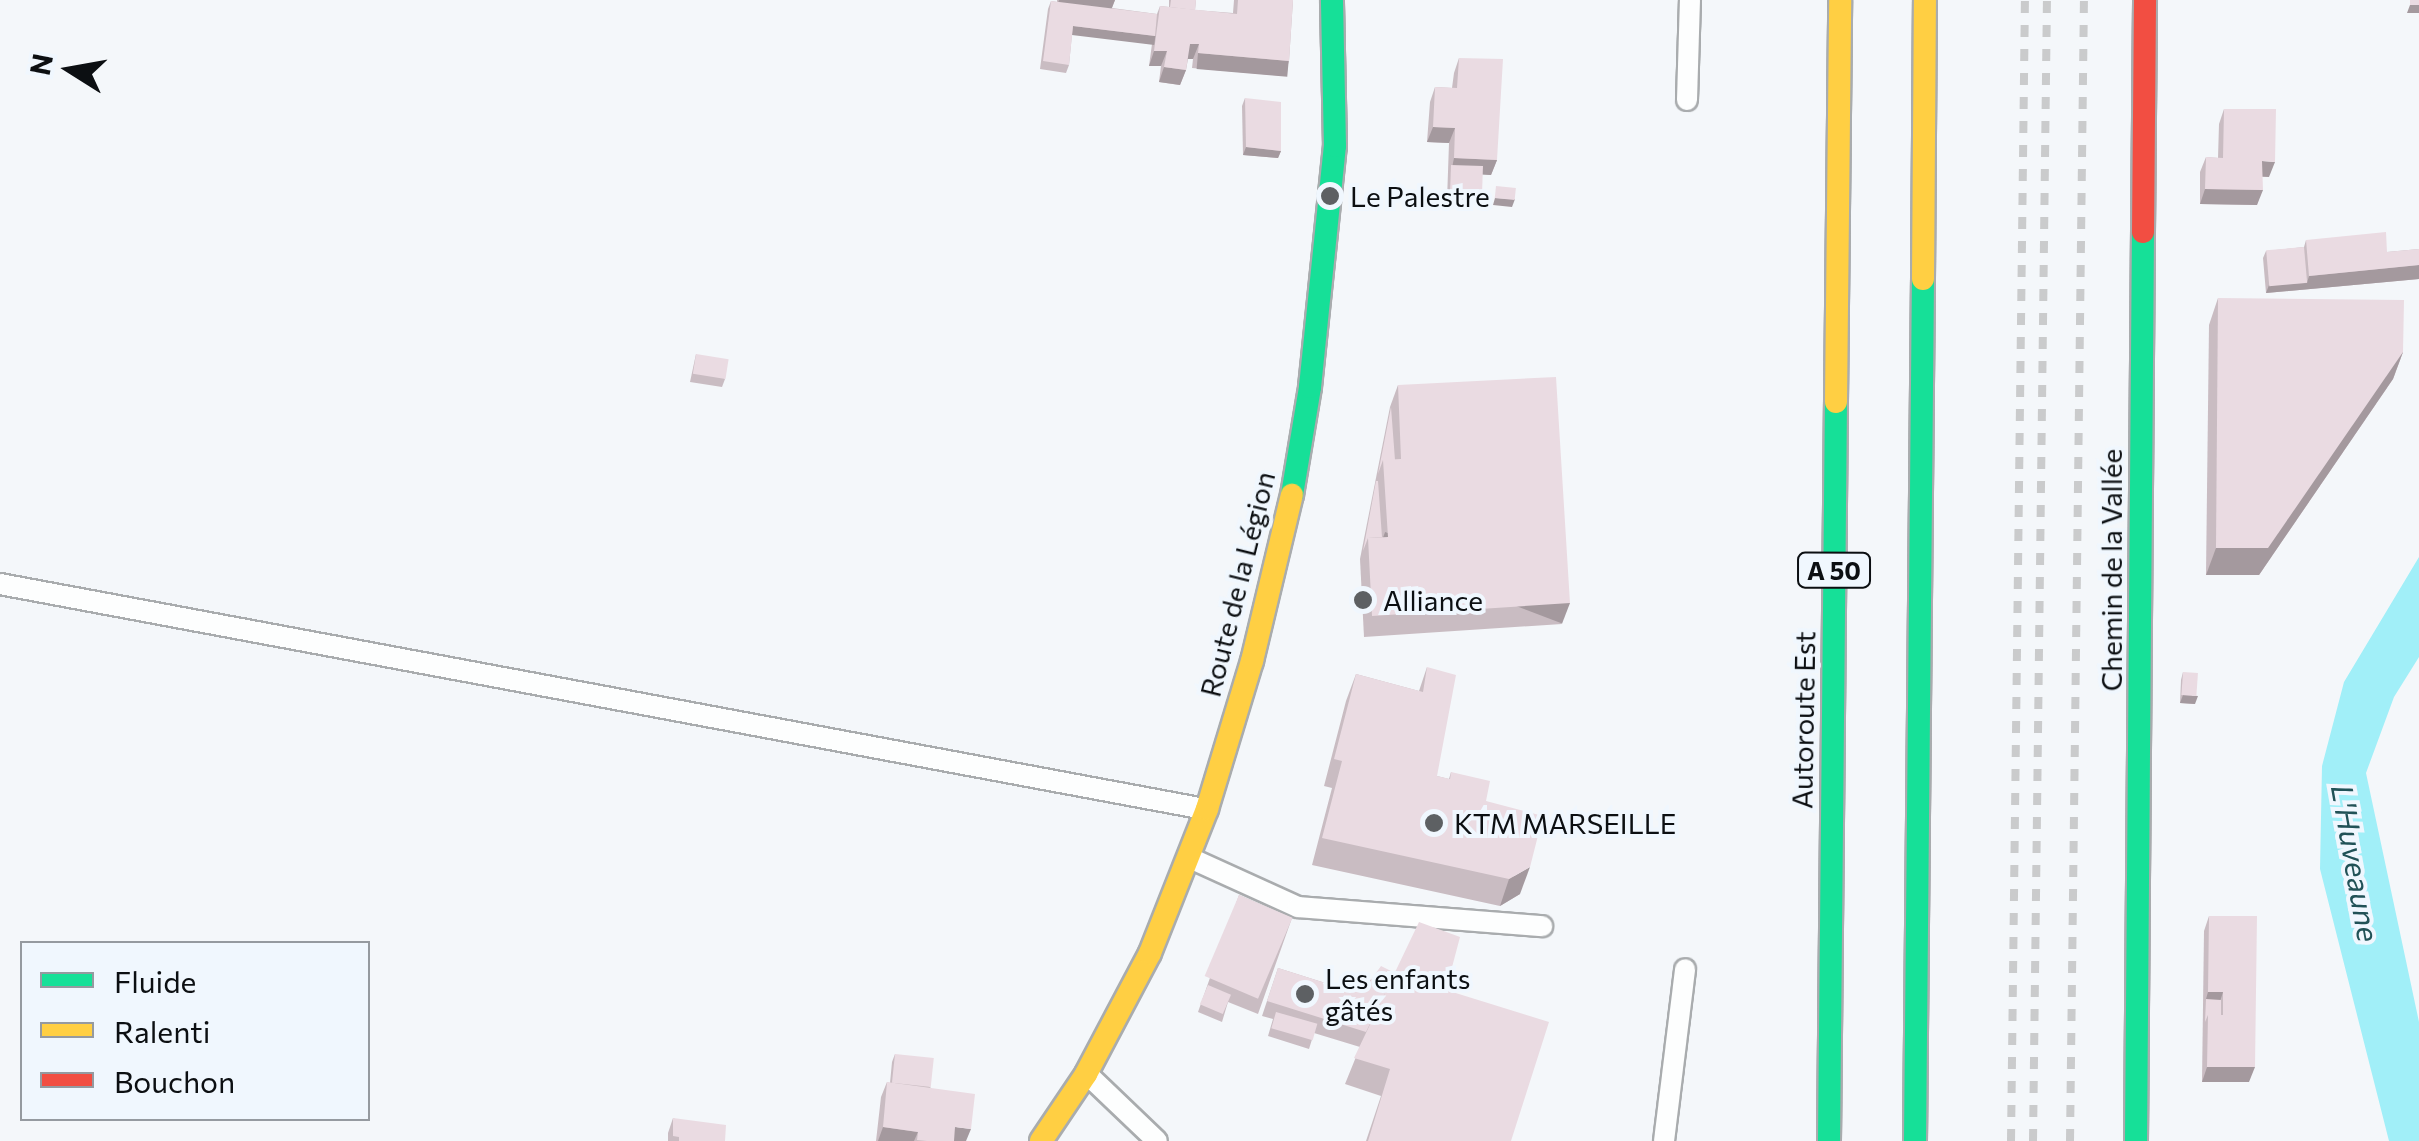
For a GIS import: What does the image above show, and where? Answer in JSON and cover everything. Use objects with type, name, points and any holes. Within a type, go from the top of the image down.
[{"type":"main road","name":"Route de la Légion","points":[[1042,1141],[1086,1074],[1150,953],[1207,809],[1252,661],[1294,486],[1310,387],[1335,146],[1332,0]]},
{"type":"main road","name":"Autoroute Est","points":[[1828,1141],[1840,0]]},
{"type":"main road","points":[[1915,1141],[1925,0]]},
{"type":"main road","name":"Chemin de la Vallée","points":[[2136,1141],[2146,0]]},
{"type":"lane","points":[[1687,100],[1690,0]]},
{"type":"lane","points":[[0,584],[1207,809]]},
{"type":"lane","points":[[1188,857],[1298,906],[1542,926]]},
{"type":"lane","points":[[1664,1141],[1686,969]]},
{"type":"lane","points":[[1086,1074],[1158,1141]]},
{"type":"water","name":"L'Huveaune","points":[[2419,557],[2419,657],[2394,697],[2366,773],[2419,1022],[2419,1141],[2389,1141],[2320,869],[2322,766],[2344,682]]},
{"type":"building","points":[[1171,0],[1196,0],[1195,10],[1170,7]]},
{"type":"building","points":[[1238,0],[1293,0],[1289,61],[1198,53],[1199,44],[1190,44],[1186,70],[1164,67],[1167,51],[1154,51],[1160,6],[1237,14]]},
{"type":"building","points":[[1051,1],[1157,14],[1155,36],[1073,26],[1069,65],[1043,61]]},
{"type":"building","points":[[1459,58],[1503,59],[1497,160],[1454,158],[1455,128],[1433,127],[1435,87],[1457,88]]},
{"type":"building","points":[[1245,98],[1281,102],[1281,151],[1246,147]]},
{"type":"building","points":[[2224,109],[2276,109],[2275,162],[2262,161],[2263,190],[2205,189],[2206,157],[2223,158]]},
{"type":"building","points":[[1451,165],[1483,166],[1482,193],[1450,192]]},
{"type":"building","points":[[1496,186],[1516,188],[1515,200],[1495,198]]},
{"type":"building","points":[[2386,232],[2387,252],[2419,249],[2419,265],[2309,276],[2306,240]]},
{"type":"building","points":[[2304,247],[2307,283],[2269,286],[2266,250]]},
{"type":"building","points":[[2218,298],[2404,300],[2403,352],[2268,548],[2216,548]]},
{"type":"building","points":[[696,354],[729,359],[725,379],[693,374]]},
{"type":"building","points":[[1556,377],[1570,603],[1372,616],[1368,538],[1388,537],[1383,460],[1401,459],[1398,385]]},
{"type":"building","points":[[1391,407],[1395,460],[1383,460],[1378,474]]},
{"type":"building","points":[[1376,481],[1382,537],[1368,538],[1363,551]]},
{"type":"building","points":[[1427,667],[1456,675],[1437,776],[1450,779],[1451,772],[1490,781],[1486,801],[1543,816],[1530,867],[1509,879],[1322,838],[1342,761],[1334,759],[1356,674],[1423,692]]},
{"type":"building","points":[[2183,672],[2198,673],[2196,696],[2181,695]]},
{"type":"building","points":[[1239,895],[1292,918],[1258,999],[1205,976]]},
{"type":"building","points":[[2209,916],[2257,916],[2255,1067],[2207,1067],[2208,1015],[2223,1015],[2223,992],[2208,992]]},
{"type":"building","points":[[1419,922],[1460,937],[1446,990],[1549,1022],[1511,1141],[1368,1141],[1390,1069],[1354,1058]]},
{"type":"building","points":[[1381,966],[1395,973],[1366,1032],[1267,1001],[1278,968],[1341,988],[1349,971],[1370,981]]},
{"type":"building","points":[[1208,985],[1231,995],[1223,1014],[1200,1004]]},
{"type":"building","points":[[2206,999],[2221,1000],[2221,1015],[2208,1015],[2205,1022]]},
{"type":"building","points":[[1276,1012],[1317,1024],[1313,1040],[1271,1028]]},
{"type":"building","points":[[895,1054],[934,1058],[931,1087],[892,1083]]},
{"type":"building","points":[[887,1082],[975,1094],[971,1129],[955,1127],[954,1141],[927,1141],[917,1140],[918,1132],[883,1127]]},
{"type":"building","points":[[673,1118],[726,1125],[725,1141],[679,1141],[679,1137],[673,1136]]},
{"type":"railway","points":[[2011,1141],[2025,0]]},
{"type":"railway","points":[[2033,1141],[2047,0]]},
{"type":"railway","points":[[2070,1141],[2084,0]]},
{"type":"traffic: fast","points":[[1292,495],[1310,387],[1335,146],[1332,0]]},
{"type":"traffic: fast","points":[[2136,1141],[2143,232]]},
{"type":"traffic: fast","points":[[1915,1141],[1923,279]]},
{"type":"traffic: fast","points":[[1829,1141],[1836,402]]},
{"type":"traffic: slow","points":[[1836,402],[1840,0]]},
{"type":"traffic: slow","points":[[1923,279],[1925,0]]},
{"type":"traffic: slow","points":[[1041,1141],[1086,1074],[1150,953],[1207,809],[1252,661],[1292,495]]},
{"type":"traffic: jam","points":[[2143,232],[2145,0]]},
{"type":"place","name":"Le Palestre","points":[[1330,196]]},
{"type":"place","name":"Alliance","points":[[1363,600]]},
{"type":"place","name":"KTM MARSEILLE","points":[[1434,823]]},
{"type":"place","name":"Les enfants gâtés","points":[[1305,994]]}]
